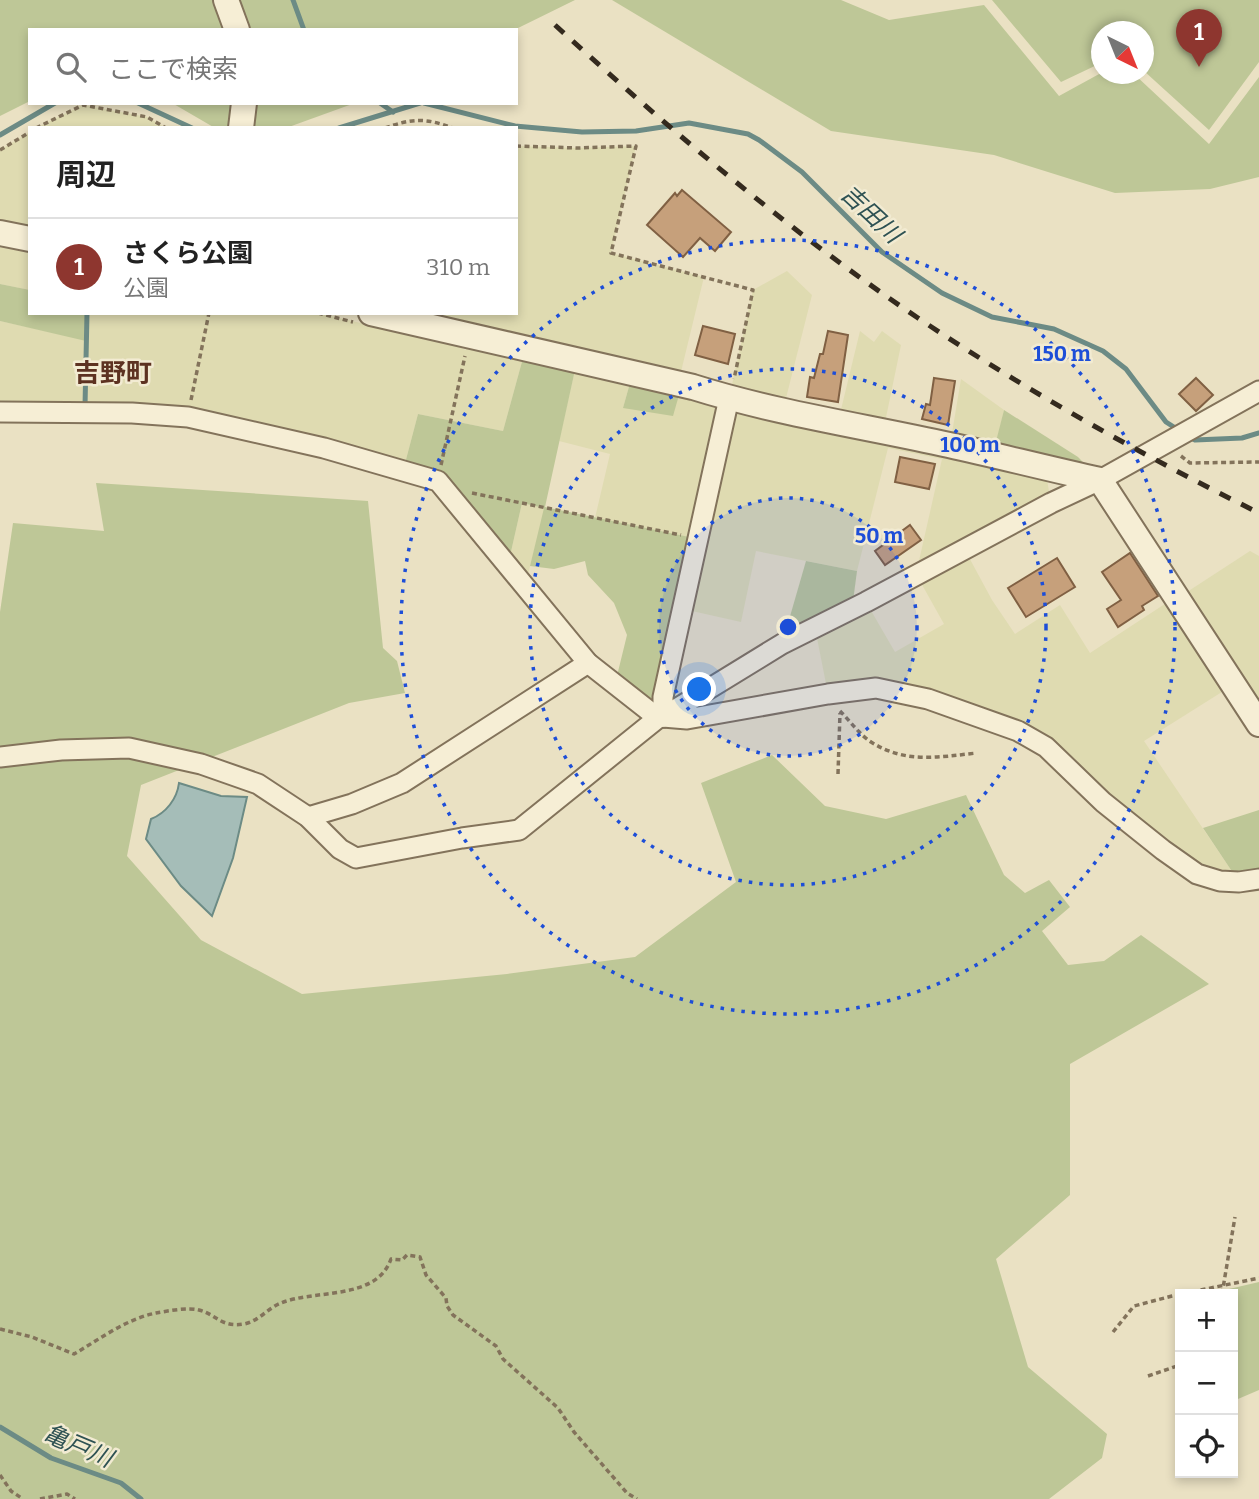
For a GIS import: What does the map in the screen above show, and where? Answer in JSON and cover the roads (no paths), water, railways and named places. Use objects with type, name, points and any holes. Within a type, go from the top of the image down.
[{"type":"street","points":[[226,0],[236,28]]},
{"type":"street","points":[[241,126],[244,105]]},
{"type":"street","points":[[0,233],[28,239]]},
{"type":"street","points":[[379,315],[693,387],[729,398],[1100,480],[1259,724]]},
{"type":"street","points":[[0,757],[61,750],[129,748],[201,764],[258,785],[308,817],[340,849],[356,858],[462,838],[519,831],[660,718],[782,644],[1100,480],[1259,391]]},
{"type":"street","points":[[660,718],[729,398]]},
{"type":"street","points":[[0,412],[132,413],[188,417],[324,448],[438,481],[589,663],[660,718],[687,719],[828,694],[837,703],[876,688],[928,699],[1018,731],[1046,747],[1103,802],[1197,874],[1239,883],[1259,879]]},
{"type":"street","points":[[308,817],[352,804],[401,783],[589,663]]},
{"type":"water","points":[[179,783],[221,796],[247,797],[233,858],[212,916],[181,886],[146,839],[151,819],[170,805]]},
{"type":"waterway","points":[[293,0],[303,28]]},
{"type":"waterway","name":"吉田川","points":[[0,135],[52,105]]},
{"type":"waterway","name":"吉田川","points":[[142,105],[188,126]]},
{"type":"waterway","points":[[383,105],[393,112]]},
{"type":"waterway","name":"吉田川","points":[[345,126],[414,105]]},
{"type":"waterway","name":"吉田川","points":[[432,105],[515,126]]},
{"type":"waterway","name":"吉田川","points":[[518,126],[582,132],[636,131],[689,123],[748,134],[802,172],[882,252],[942,293],[992,317],[1054,329],[1103,351],[1126,369],[1166,422],[1180,431]]},
{"type":"waterway","points":[[85,406],[87,315]]},
{"type":"waterway","name":"吉田川","points":[[1188,436],[1195,440],[1242,438],[1259,433]]},
{"type":"waterway","name":"亀戸川","points":[[0,1427],[51,1458],[121,1483],[141,1499]]},
{"type":"railway","points":[[555,25],[731,178],[870,285],[1001,371],[1086,421],[1259,513]]},
{"type":"place","name":"さくら公園","points":[[1199,67]]},
{"type":"district","name":"吉野町","points":[[113,373]]}]
